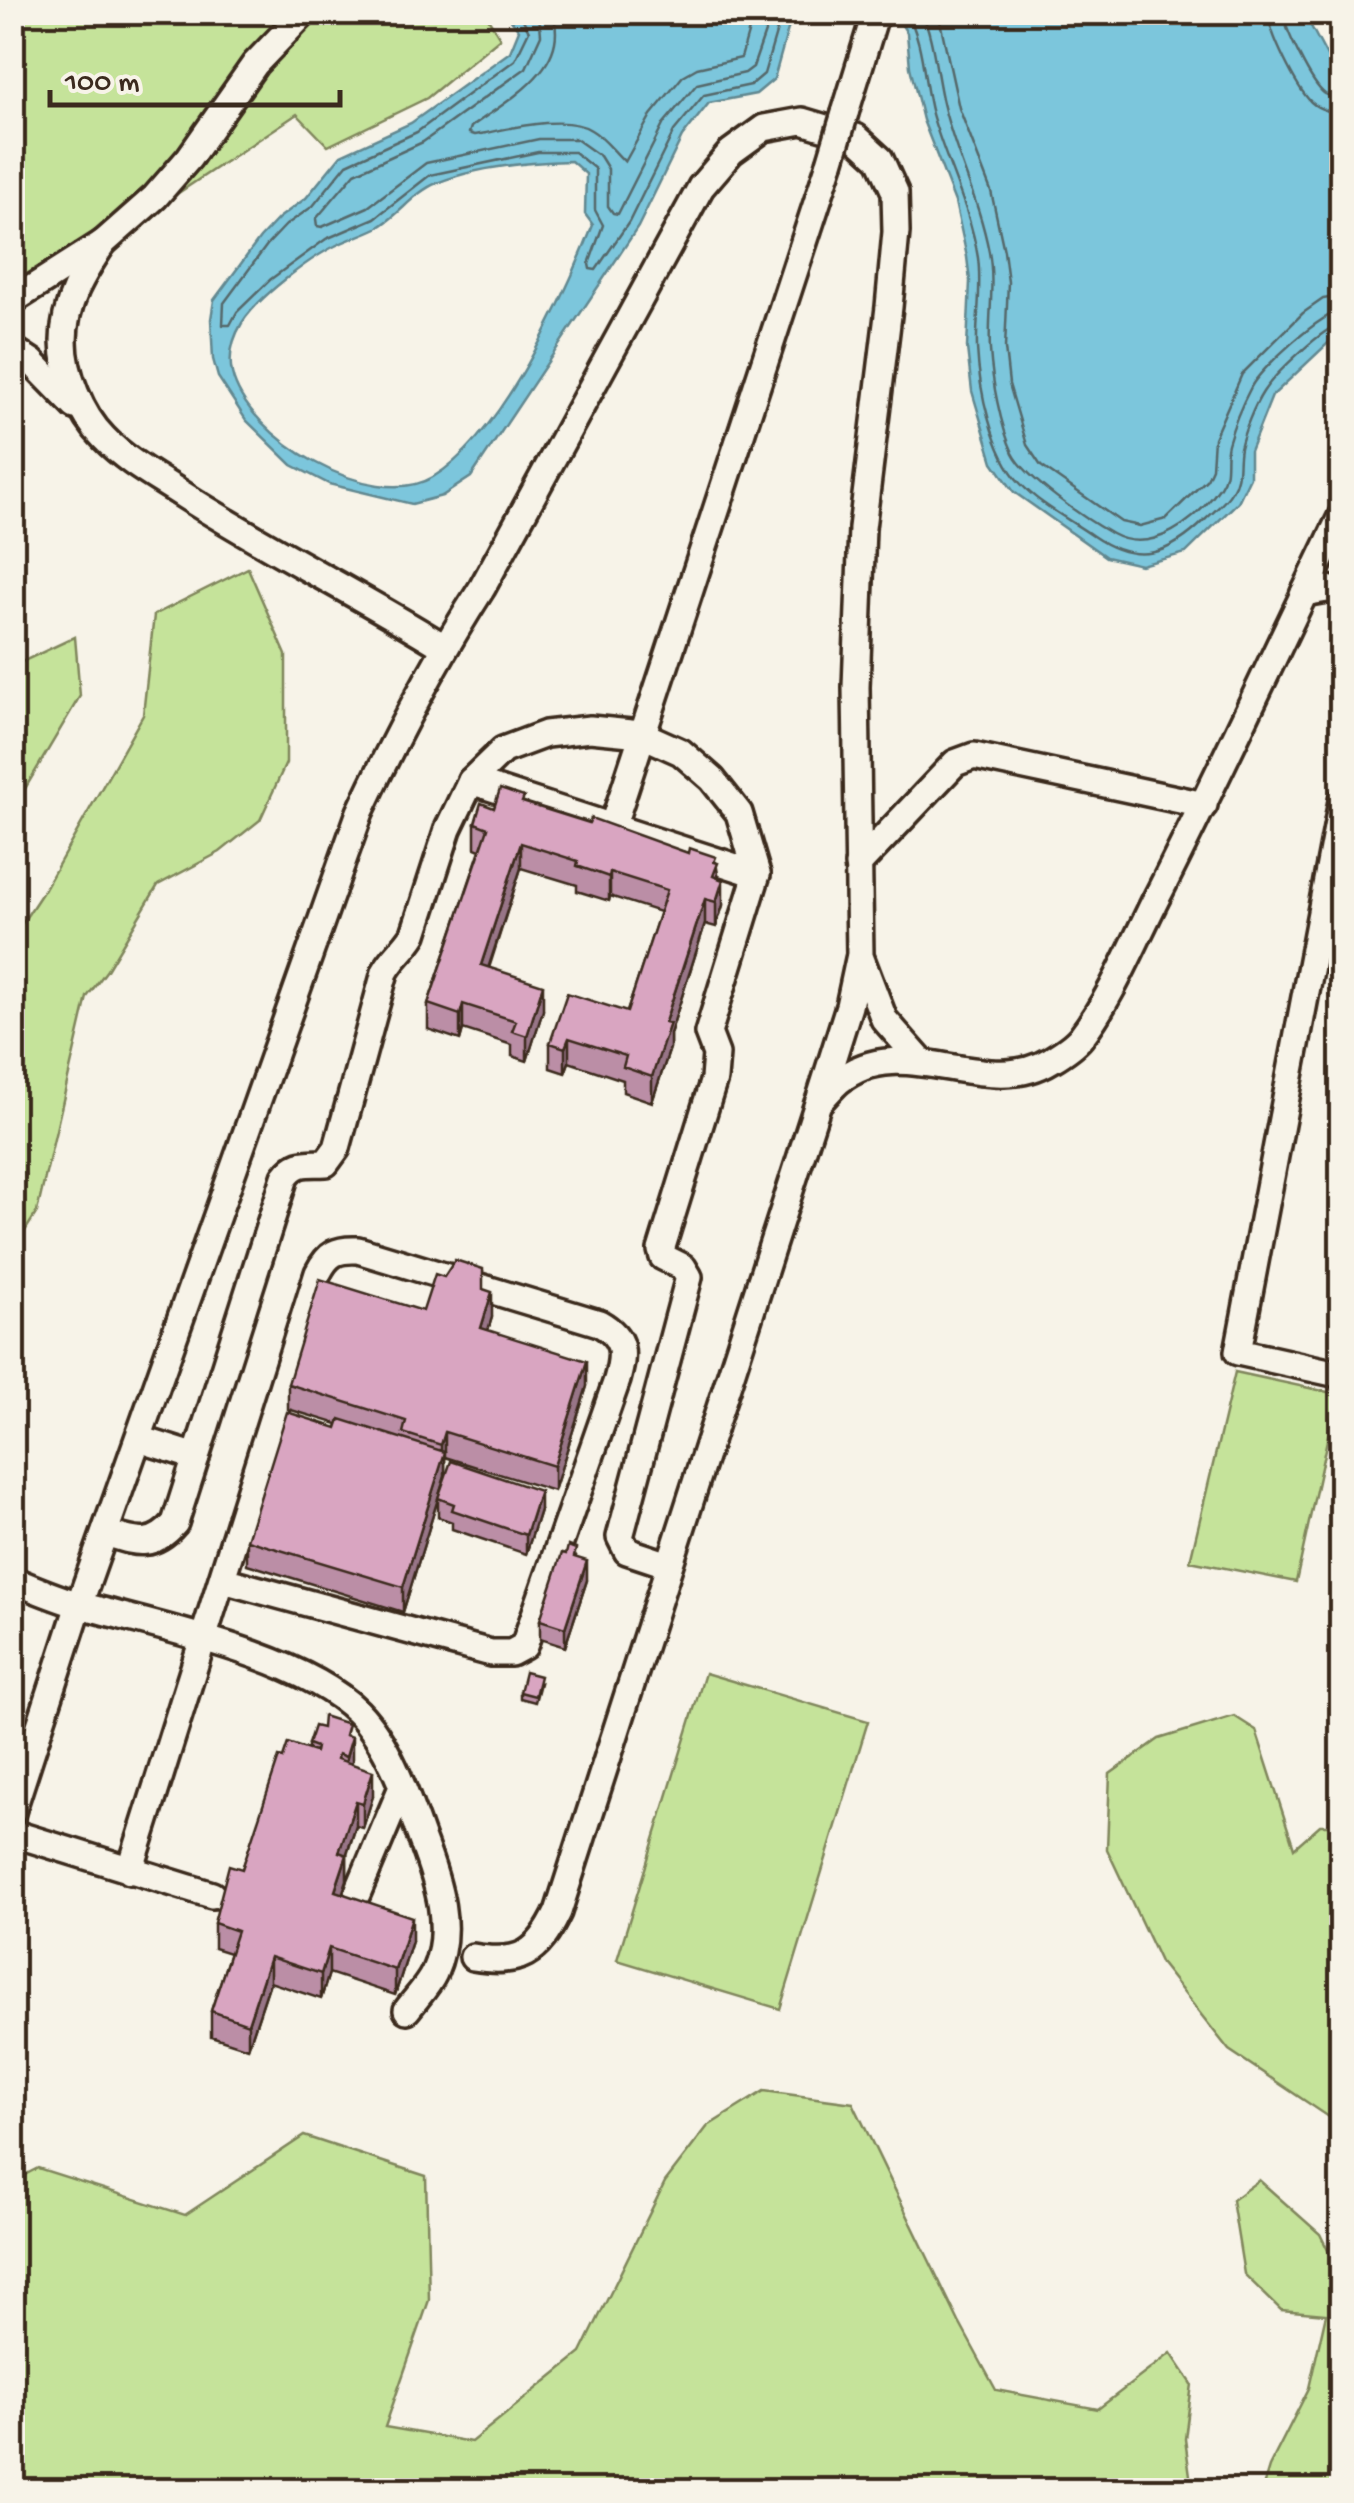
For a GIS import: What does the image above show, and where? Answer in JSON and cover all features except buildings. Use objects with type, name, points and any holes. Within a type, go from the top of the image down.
[{"type":"lane","points":[[12,301],[102,243],[155,197],[255,64],[305,12]]},
{"type":"lane","points":[[609,836],[876,12]]},
{"type":"lane","points":[[12,1812],[79,1605],[360,812],[444,648],[482,588],[701,187],[731,152],[764,128],[802,122],[856,137],[880,159],[895,192],[896,232],[862,528],[856,687],[860,956],[849,1006],[558,1912],[546,1938],[528,1954],[498,1962],[474,1957]]},
{"type":"lane","points":[[102,243],[78,280],[65,319],[64,344],[74,387],[102,436]]},
{"type":"lane","points":[[12,349],[32,362],[127,458],[232,527],[374,604],[444,648]]},
{"type":"lane","points":[[818,1103],[840,1080],[860,1069],[889,1062],[921,1061],[997,1076],[1025,1072],[1078,1041],[1102,1003],[1204,804],[1342,515]]},
{"type":"lane","points":[[1304,592],[1342,592]]},
{"type":"lane","points":[[105,1532],[145,1542],[163,1537],[175,1523],[284,1177],[301,1162],[326,1163],[337,1148],[384,972],[414,934],[448,828],[471,781],[503,750],[546,734],[590,729],[641,734],[681,752],[739,812],[757,874],[708,1034],[716,1054],[714,1079],[660,1250],[663,1257],[683,1267],[689,1278],[620,1537],[627,1550],[669,1565]]},
{"type":"lane","points":[[858,865],[956,762],[974,756],[1204,804]]},
{"type":"lane","points":[[471,781],[609,836],[757,874]]},
{"type":"lane","points":[[1334,1373],[1238,1352],[1342,801]]},
{"type":"lane","points":[[860,956],[884,1019],[921,1061]]},
{"type":"lane","points":[[130,1871],[325,1259],[338,1249],[358,1250],[599,1323],[620,1340],[624,1354],[617,1380],[524,1646],[511,1653],[491,1653],[223,1580]]},
{"type":"lane","points":[[139,1438],[196,1457]]},
{"type":"lane","points":[[12,1580],[79,1605],[281,1666],[334,1692],[360,1714],[379,1741],[402,1787],[438,1884],[444,1931],[434,1973],[407,2010]]},
{"type":"lane","points":[[357,1894],[402,1787]]},
{"type":"lane","points":[[12,1833],[212,1895]]},
{"type":"green space","points":[[13,13],[485,13],[500,38],[427,98],[328,146],[297,114],[13,303],[12,58],[23,38],[13,41]]},
{"type":"green space","points":[[248,568],[286,655],[286,763],[260,820],[220,852],[158,885],[87,997],[37,1212],[13,1250],[13,937],[44,890],[143,715],[154,615]]},
{"type":"green space","points":[[75,637],[80,696],[13,809],[13,666]]},
{"type":"green space","points":[[1235,1372],[1337,1394],[1296,1582],[1190,1561]]},
{"type":"green space","points":[[705,1673],[868,1721],[780,2009],[617,1960]]},
{"type":"green space","points":[[1234,1716],[1256,1730],[1294,1848],[1320,1825],[1341,1825],[1341,2125],[1229,2050],[1161,1964],[1107,1849],[1110,1774],[1159,1739]]},
{"type":"green space","points":[[764,2091],[853,2103],[996,2390],[1098,2409],[1171,2353],[1192,2384],[1185,2439],[1192,2490],[13,2490],[13,2181],[38,2168],[185,2215],[304,2136],[426,2176],[429,2300],[385,2427],[471,2442],[581,2353],[665,2182],[708,2126]]},
{"type":"green space","points":[[1259,2180],[1320,2234],[1341,2277],[1341,2490],[1262,2490],[1269,2467],[1309,2388],[1326,2314],[1281,2310],[1244,2274],[1232,2200]]},
{"type":"water","points":[[506,13],[800,13],[788,29],[774,79],[756,94],[709,103],[682,137],[638,227],[471,477],[442,496],[412,504],[329,484],[292,465],[246,420],[218,377],[213,359],[214,300],[260,238],[306,198],[341,155],[411,123],[510,52],[519,30]],"holes":[[[571,161],[586,174],[585,214],[593,225],[548,326],[483,431],[433,477],[408,485],[378,485],[347,477],[286,444],[242,397],[231,366],[232,347],[239,329],[259,302],[312,260],[377,228],[421,192],[452,178],[503,166]]]},
{"type":"water","points":[[890,13],[1304,13],[1341,83],[1341,331],[1272,396],[1250,451],[1250,477],[1238,502],[1186,553],[1141,565],[1106,557],[1014,492],[993,462],[972,391],[967,348],[970,281],[955,202],[923,120],[910,67],[907,33],[895,14]]}]
